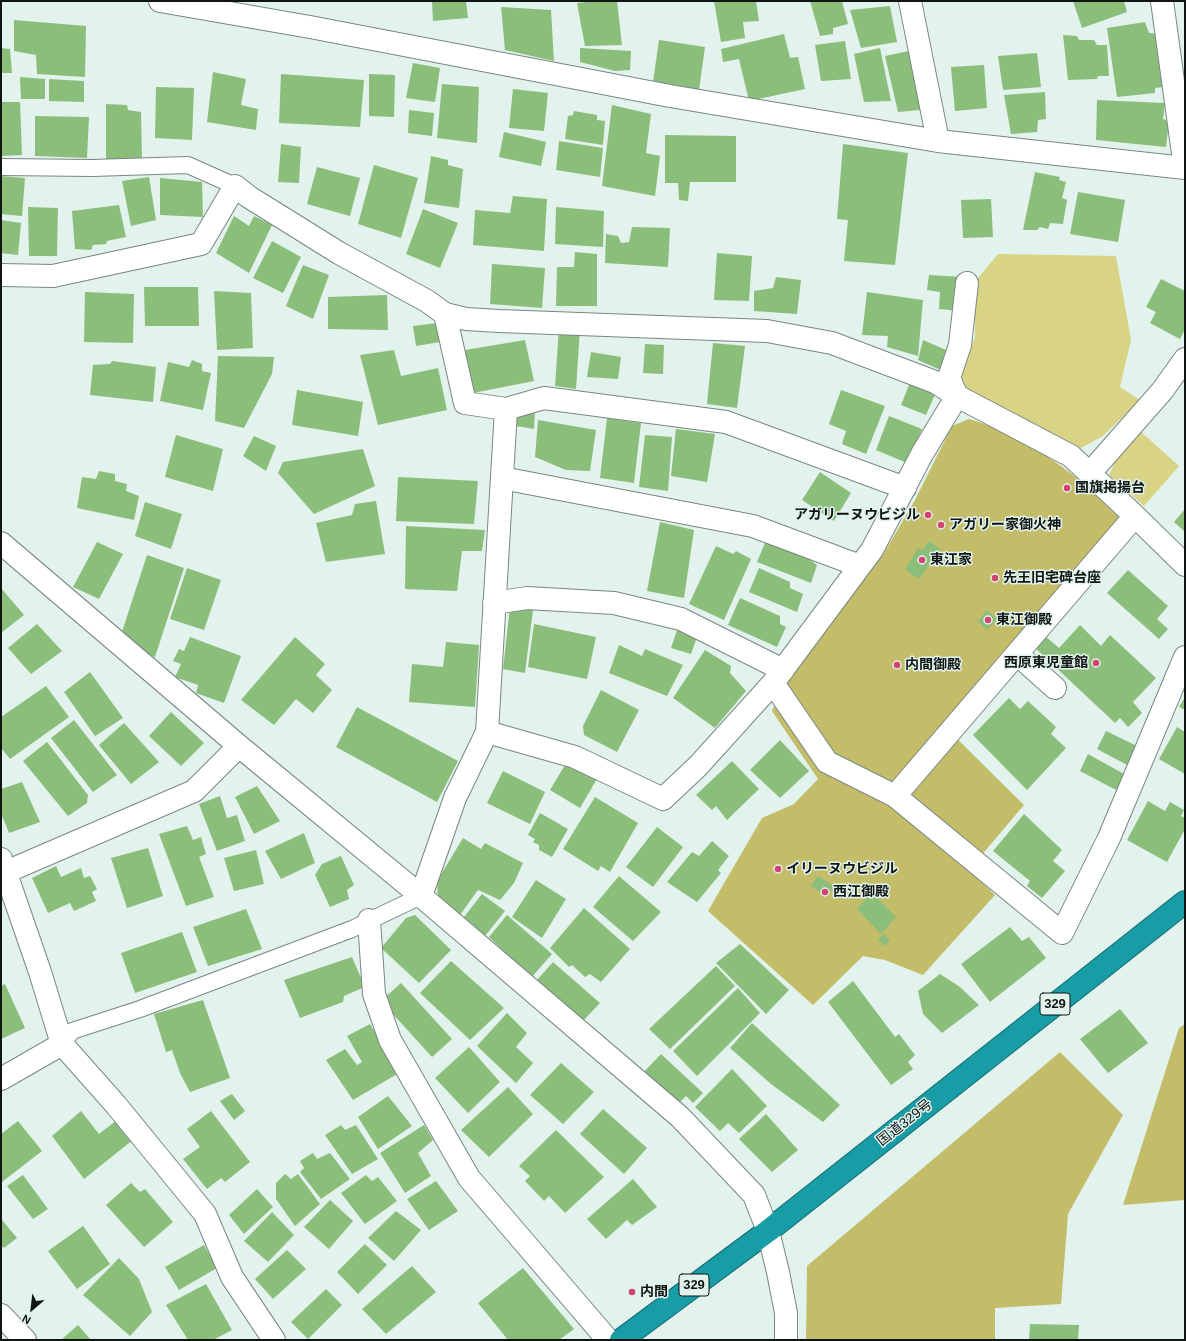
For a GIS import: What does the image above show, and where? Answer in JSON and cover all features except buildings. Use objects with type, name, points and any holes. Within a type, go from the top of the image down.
[{"type":"highway","name":"国道329号","points":[[621,1340],[768,1231],[1185,902]]},
{"type":"street","points":[[160,1],[310,27],[670,96],[938,141],[1185,168],[1162,1]]},
{"type":"street","points":[[910,1],[938,141]]},
{"type":"street","points":[[1,275],[53,276],[201,244],[235,186],[249,197],[339,253],[427,301],[445,314],[466,319],[499,321],[767,331],[832,343],[935,382],[957,396],[1071,456],[1185,565]]},
{"type":"street","points":[[957,396],[949,378],[960,344],[967,283]]},
{"type":"street","points":[[445,314],[465,402],[506,409],[544,398],[726,422],[904,488]]},
{"type":"street","points":[[1090,473],[1162,390],[1185,359]]},
{"type":"street","points":[[487,732],[575,757],[663,799],[698,766],[778,676],[872,550],[922,454],[957,396]]},
{"type":"street","points":[[421,896],[455,798],[487,732],[506,409]]},
{"type":"street","points":[[502,478],[753,526],[860,566]]},
{"type":"street","points":[[895,796],[1135,516]]},
{"type":"street","points":[[1,543],[239,746],[421,896],[680,1117],[754,1195],[768,1231],[786,1313],[786,1340]]},
{"type":"street","points":[[494,603],[527,598],[614,603],[681,619],[778,676],[827,762],[895,796],[1062,933],[1109,838],[1185,657]]},
{"type":"street","points":[[1017,654],[1055,688]]},
{"type":"street","points":[[239,746],[194,791],[3,865],[40,972],[62,1044],[116,1105],[205,1214],[232,1277],[274,1340]]},
{"type":"street","points":[[369,920],[374,994],[390,1040],[469,1178],[608,1340]]},
{"type":"street","points":[[1,1079],[62,1044]]},
{"type":"street","points":[[1,1315],[25,1340]]},
{"type":"lane","points":[[1,167],[92,168],[188,165],[235,186]]},
{"type":"lane","points":[[62,1044],[72,1031],[140,1009],[352,929],[421,896]]},
{"type":"shaded area","points":[[998,254],[1116,256],[1131,340],[1120,387],[1140,400],[1103,436],[1081,448],[966,388],[959,377],[975,337],[974,283]]},
{"type":"shaded area","points":[[969,419],[997,429],[1037,450],[1081,481],[1124,522],[944,726],[1024,805],[969,870],[995,895],[923,975],[885,960],[863,956],[813,1005],[708,911],[762,818],[794,804],[818,779],[772,711],[787,678],[884,553],[915,500],[952,426]]},
{"type":"shaded area","points":[[1140,431],[1179,466],[1144,506],[1109,475],[1116,460]]},
{"type":"shaded area","points":[[1185,1024],[1185,1200],[1123,1205],[1179,1028]]},
{"type":"shaded area","points":[[1060,1052],[1123,1115],[1068,1214],[1061,1304],[995,1308],[995,1340],[806,1340],[807,1266]]},
{"type":"place","name":"国旗掲揚台","points":[[1067,488]]},
{"type":"place","name":"アガリーヌウビジル","points":[[928,515]]},
{"type":"place","name":"アガリー家御火神","points":[[941,525]]},
{"type":"place","name":"東江家","points":[[922,560]]},
{"type":"place","name":"先王旧宅碑台座","points":[[995,578]]},
{"type":"place","name":"東江御殿","points":[[988,620]]},
{"type":"place","name":"西原東児童館","points":[[1096,663]]},
{"type":"place","name":"内間御殿","points":[[897,665]]},
{"type":"place","name":"イリーヌウビジル","points":[[778,869]]},
{"type":"place","name":"西江御殿","points":[[825,892]]},
{"type":"place","name":"内間","points":[[632,1292]]}]
